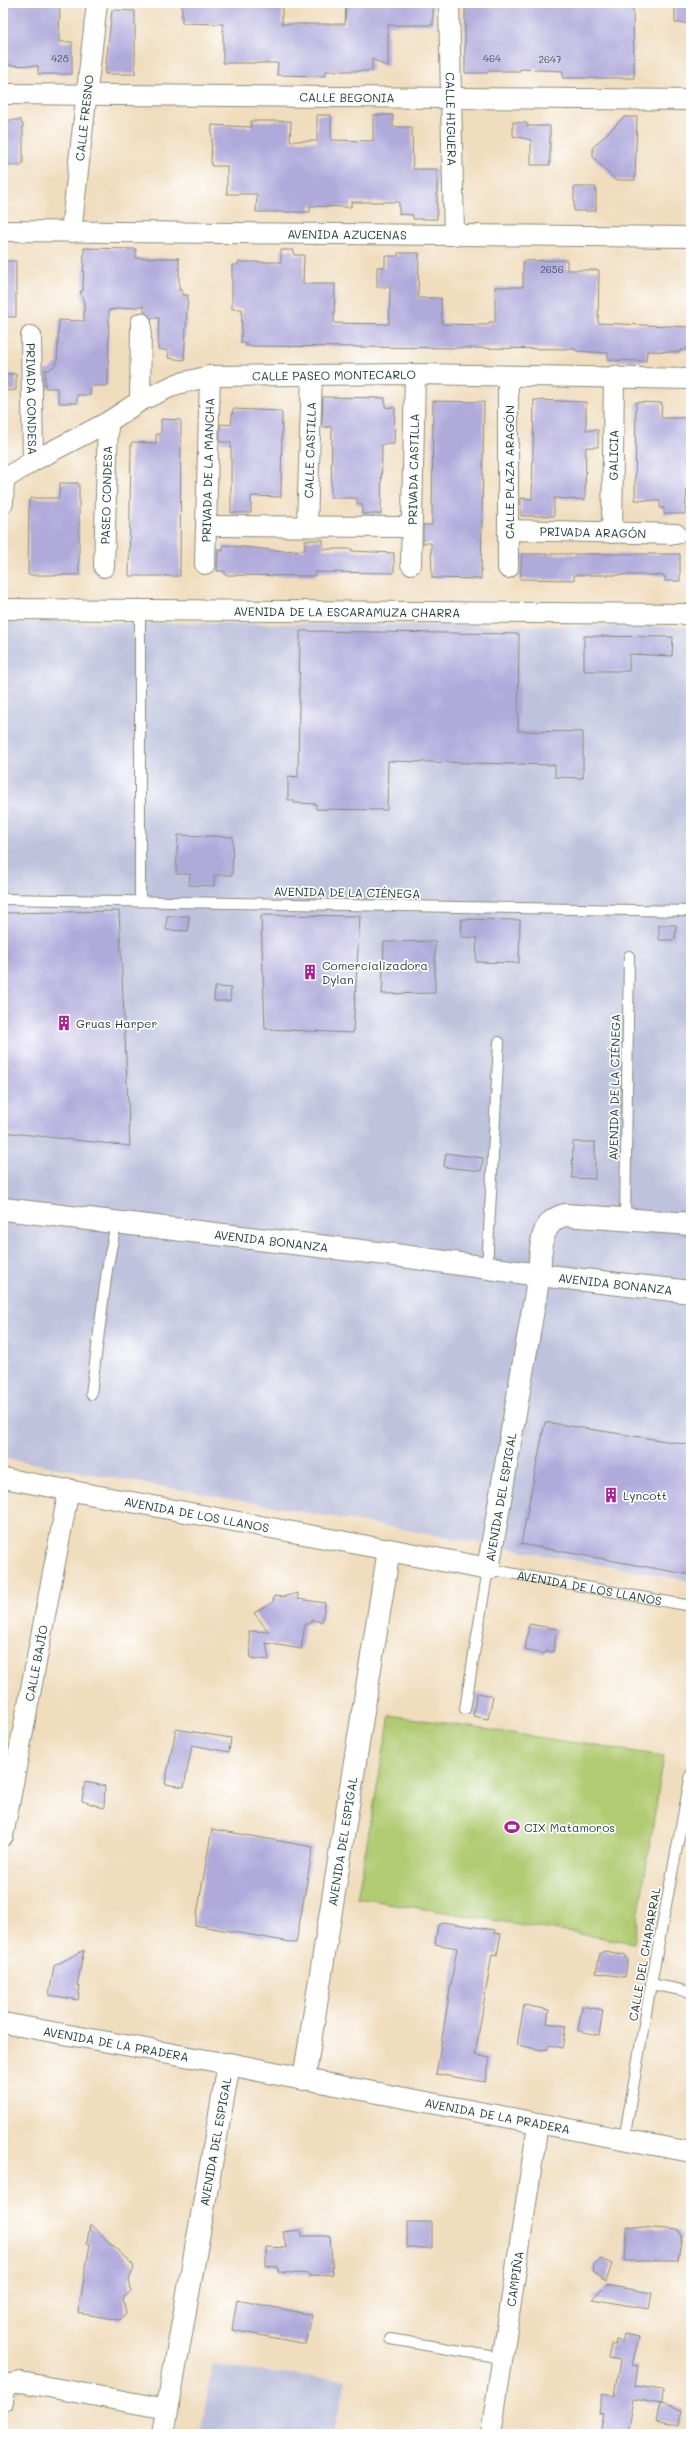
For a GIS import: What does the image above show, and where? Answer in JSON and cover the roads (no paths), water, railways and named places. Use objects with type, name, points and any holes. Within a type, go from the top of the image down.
[{"type":"street","name":"CALLE FRESNO","points":[[71,232],[97,3]]},
{"type":"street","name":"CALLE HIGUERA","points":[[449,3],[454,235]]},
{"type":"street","name":"CALLE BEGONIA","points":[[3,94],[691,100]]},
{"type":"street","name":"AVENIDA AZUCENAS","points":[[3,231],[691,238]]},
{"type":"street","points":[[140,401],[141,323]]},
{"type":"street","name":"PRIVADA CONDESA","points":[[31,336],[33,461]]},
{"type":"street","name":"CALLE PASEO MONTECARLO","points":[[3,479],[33,461],[108,422],[140,401],[177,384],[210,376],[415,374],[614,376],[691,379]]},
{"type":"street","name":"PRIVADA CASTILLA","points":[[411,564],[410,527],[415,374]]},
{"type":"street","name":"CALLE CASTILLA","points":[[307,526],[312,375]]},
{"type":"street","name":"PRIVADA DE LA MANCHA","points":[[205,564],[210,376]]},
{"type":"street","name":"CALLE PLAZA ARAGÓN","points":[[508,376],[510,530],[508,568]]},
{"type":"street","name":"GALICIA","points":[[612,534],[614,376]]},
{"type":"street","name":"PASEO CONDESA","points":[[104,567],[108,422]]},
{"type":"street","points":[[3,479],[3,503]]},
{"type":"street","points":[[207,526],[410,527]]},
{"type":"street","name":"PRIVADA ARAGÓN","points":[[510,530],[612,534],[676,534]]},
{"type":"street","name":"AVENIDA DE LA ESCARAMUZA CHARRA","points":[[3,609],[691,614]]},
{"type":"street","name":"AVENIDA BONANZA","points":[[3,1209],[395,1255],[539,1275],[691,1292]]},
{"type":"street","points":[[539,1275],[543,1234],[555,1217],[565,1215],[691,1224]]},
{"type":"street","name":"AVENIDA DEL ESPIGAL","points":[[163,2434],[229,2064],[304,2079],[389,1550],[488,1569],[539,1275]]},
{"type":"street","name":"AVENIDA DE LOS LLANOS","points":[[3,1478],[69,1489],[389,1550]]},
{"type":"street","name":"CALLE BAJÍO","points":[[3,1836],[69,1489]]},
{"type":"street","name":"AVENIDA DE LA PRADERA","points":[[3,2023],[229,2064]]},
{"type":"street","name":"AVENIDA DE LA PRADERA","points":[[304,2079],[691,2152]]},
{"type":"street","name":"CAMPIÑA","points":[[491,2434],[538,2124]]},
{"type":"street","points":[[3,2401],[5,2390],[10,2384],[21,2382],[168,2409]]},
{"type":"lane","points":[[140,611],[140,901]]},
{"type":"lane","name":"AVENIDA DE LA CIÉNEGA","points":[[3,899],[691,911]]},
{"type":"lane","name":"AVENIDA DE LA CIÉNEGA","points":[[626,1219],[629,956]]},
{"type":"lane","points":[[488,1268],[499,1042]]},
{"type":"lane","points":[[91,1394],[107,1270],[116,1223]]},
{"type":"lane","points":[[465,1709],[488,1569]]},
{"type":"lane","name":"AVENIDA DE LOS LLANOS","points":[[488,1569],[691,1606]]},
{"type":"lane","name":"CALLE DEL CHAPARRAL","points":[[624,2140],[651,1984],[691,1774]]},
{"type":"lane","points":[[651,1984],[691,1992]]},
{"type":"lane","points":[[390,2339],[502,2358]]},
{"type":"place","name":"Comercializadora Dylan","points":[[310,972]]},
{"type":"place","name":"Gruas Harper","points":[[64,1023]]},
{"type":"place","name":"Lyncott","points":[[611,1495]]},
{"type":"place","name":"CIX Matamoros","points":[[512,1827]]}]
